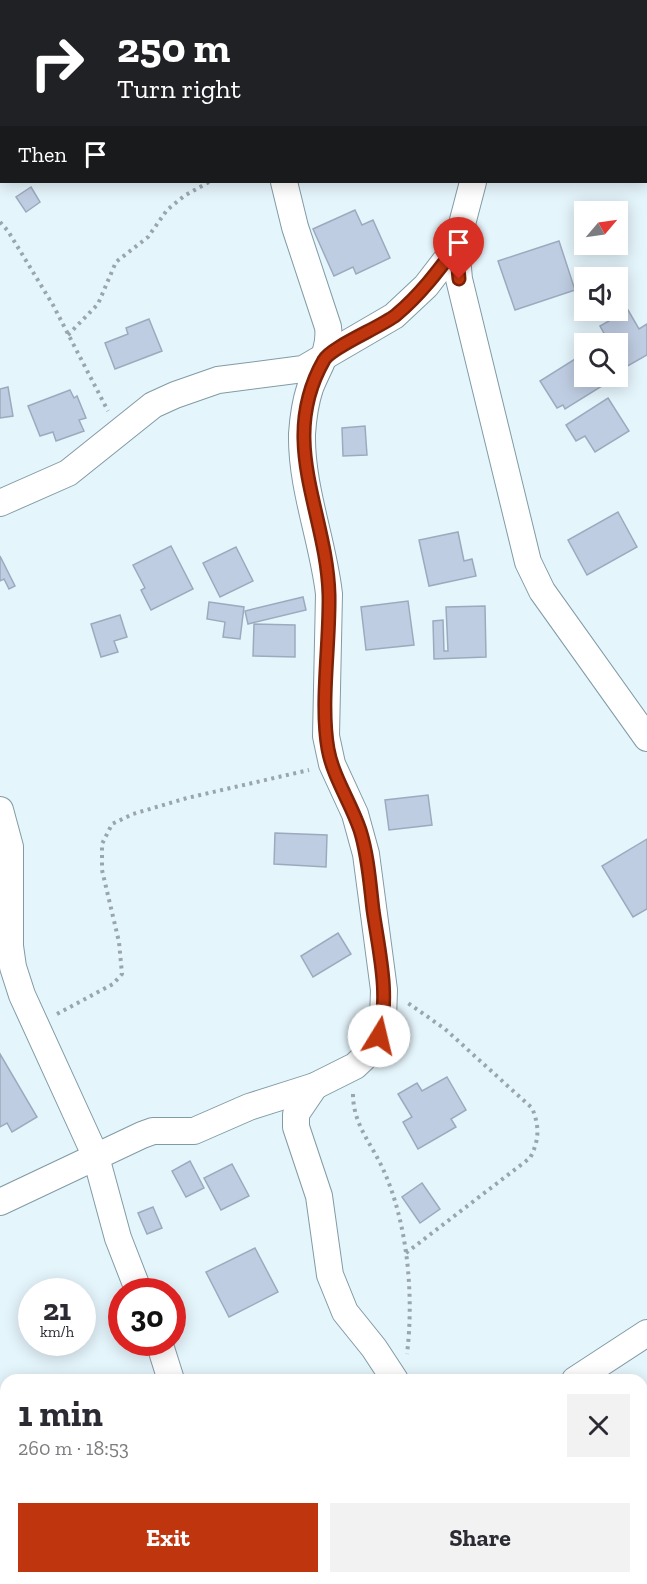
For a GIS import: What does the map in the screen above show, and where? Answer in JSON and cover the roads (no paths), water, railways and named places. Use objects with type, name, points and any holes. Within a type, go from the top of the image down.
[{"type":"street","points":[[0,1202],[153,1131],[194,1131],[249,1107],[315,1086],[355,1066],[372,1050],[379,1036],[383,1020],[384,990],[361,833],[332,764],[327,736],[329,594],[302,436],[310,388],[325,357],[329,338],[328,327],[295,227],[284,183]]},
{"type":"street","points":[[473,183],[456,247],[459,279],[528,562],[542,591],[647,738]]},
{"type":"street","points":[[0,503],[68,473],[153,405],[196,386],[232,377],[289,373],[325,357],[394,316],[426,286],[456,247]]},
{"type":"street","points":[[0,810],[10,847],[10,946],[13,966],[22,995],[96,1157],[118,1238],[134,1278]]},
{"type":"street","points":[[315,1086],[296,1114],[296,1127],[319,1196],[330,1275],[345,1312],[374,1348],[400,1371]]},
{"type":"street","points":[[584,1374],[647,1333]]},
{"type":"street","points":[[163,1356],[169,1374]]}]
